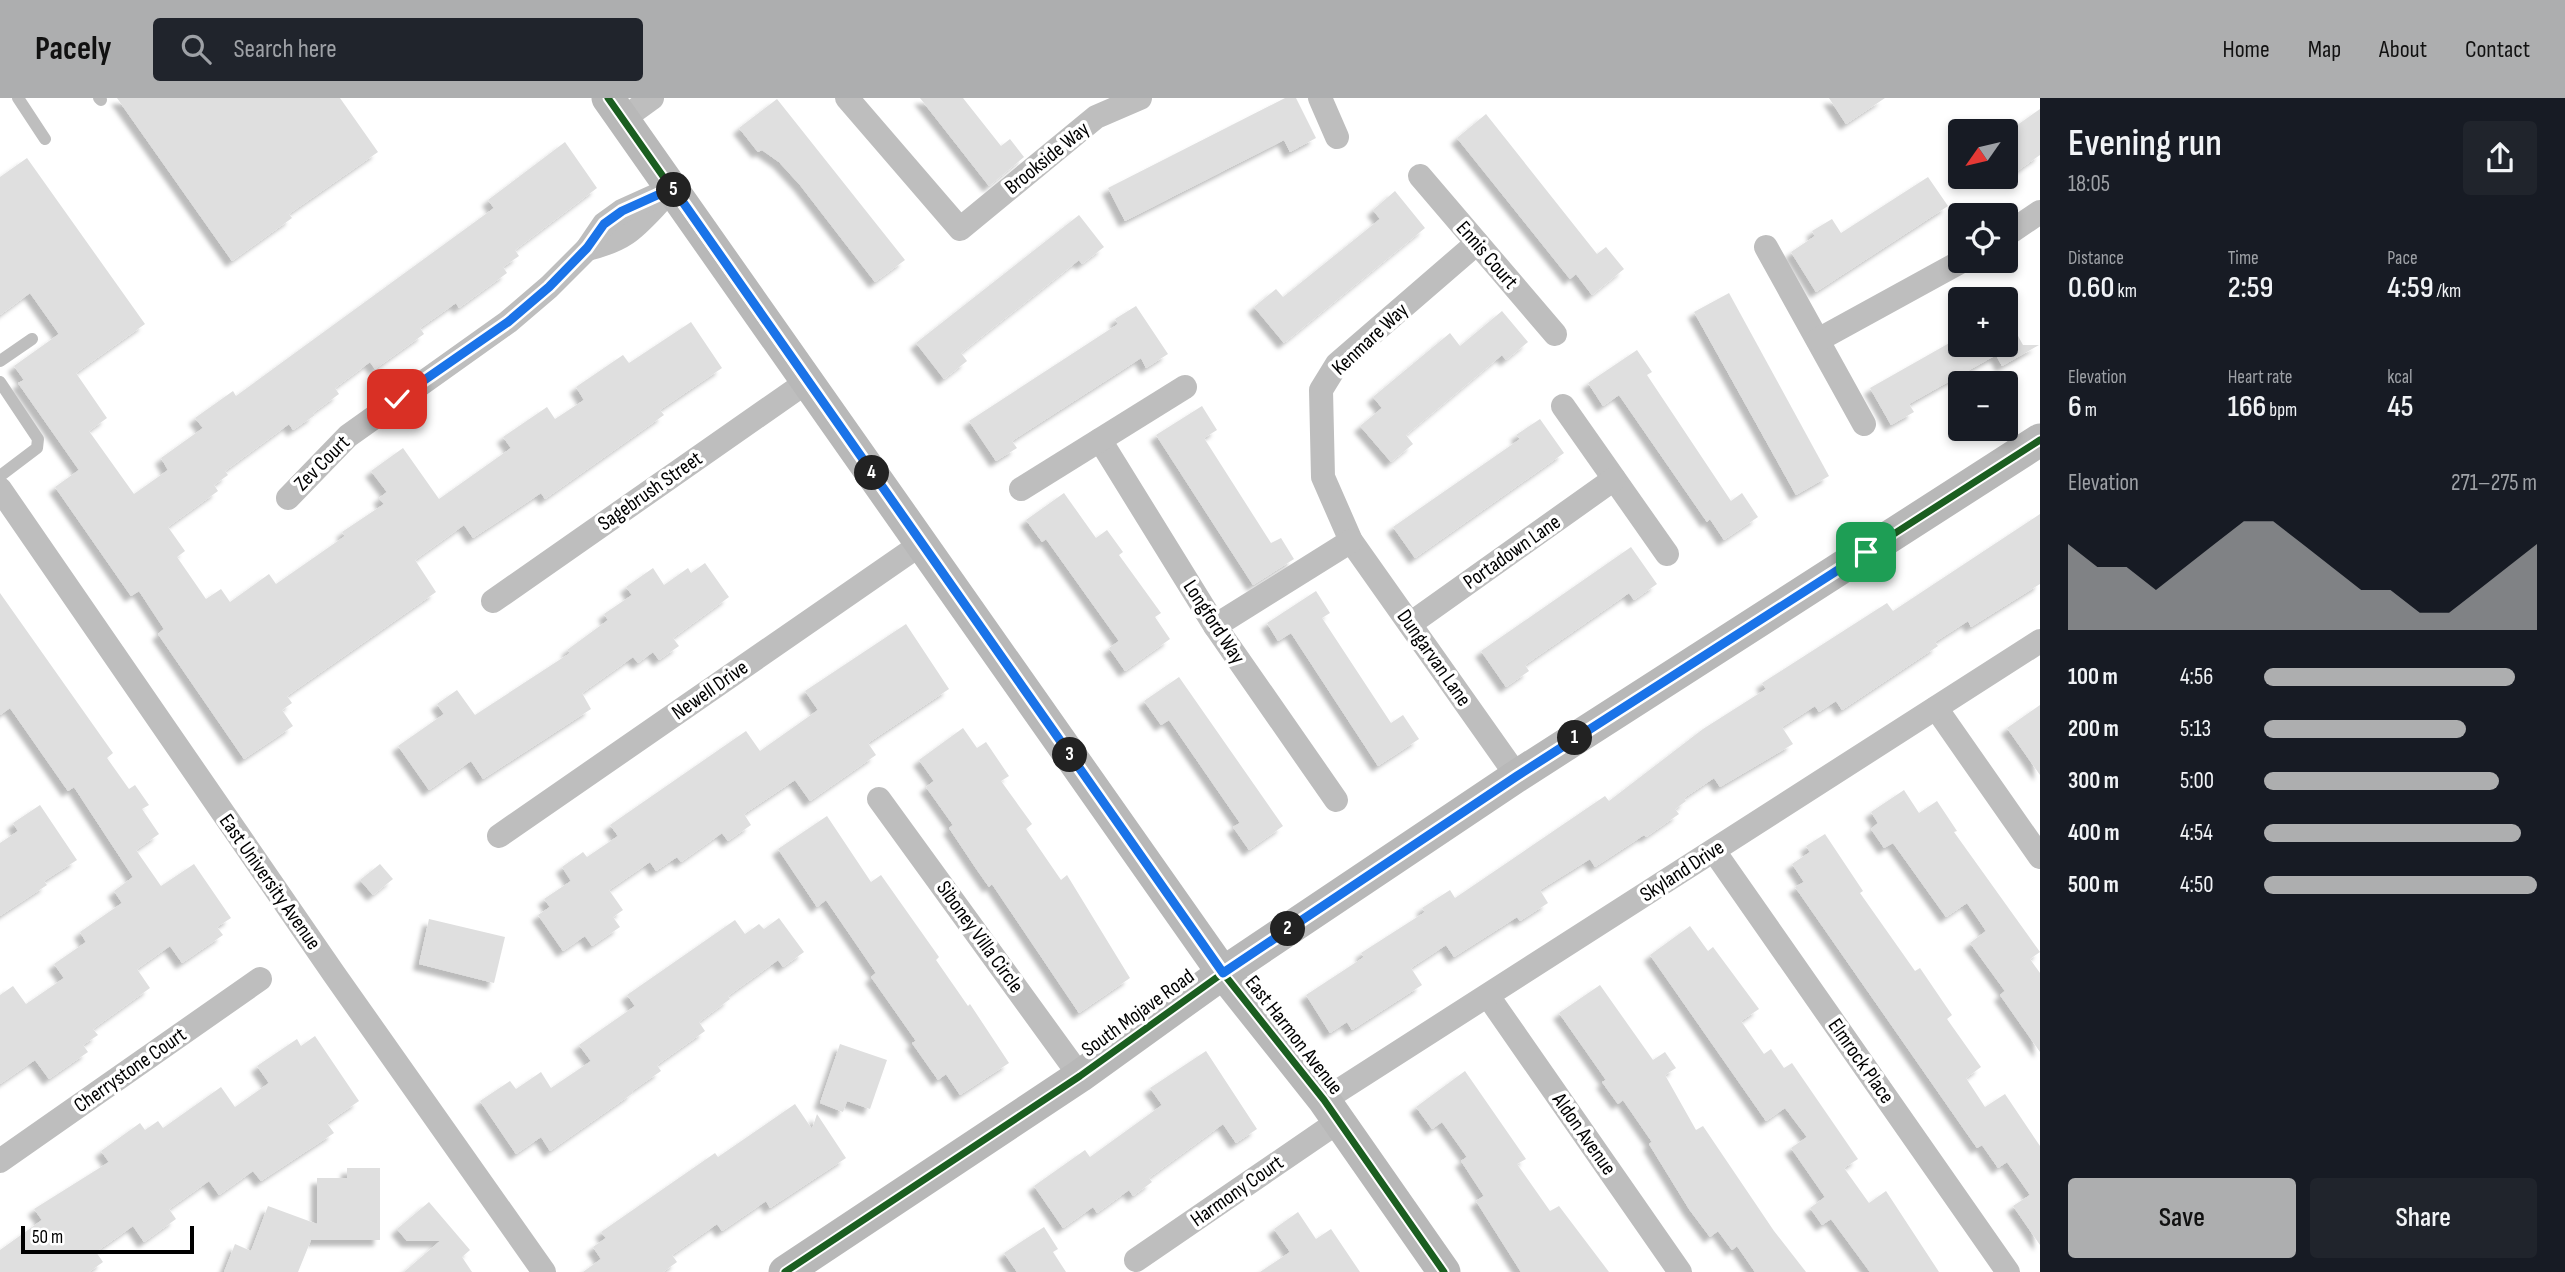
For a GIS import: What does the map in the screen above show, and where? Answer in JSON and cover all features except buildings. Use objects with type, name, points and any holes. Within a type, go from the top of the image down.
[{"type":"street","points":[[616,109],[652,98]]},
{"type":"street","name":"Brookside Way","points":[[847,98],[960,229],[1096,117],[1140,98]]},
{"type":"street","points":[[1320,98],[1337,137]]},
{"type":"street","name":"East Harmon Avenue","points":[[616,109],[1223,973],[1331,1111],[1444,1272]]},
{"type":"street","name":"Ennis Court","points":[[1420,176],[1555,334]]},
{"type":"street","name":"Zev Court","points":[[289,498],[348,436],[508,322],[587,248],[617,241],[625,236],[673,188]]},
{"type":"street","points":[[2018,227],[2040,212]]},
{"type":"street","name":"Kenmare Way","points":[[1351,541],[1323,477],[1321,390],[1336,364],[1477,243]]},
{"type":"street","points":[[1766,247],[1864,424]]},
{"type":"street","points":[[1818,340],[1948,269]]},
{"type":"street","name":"Sagebrush Street","points":[[493,601],[808,381]]},
{"type":"street","points":[[1021,489],[1185,387]]},
{"type":"street","points":[[1563,406],[1667,554]]},
{"type":"street","name":"Longford Way","points":[[1100,440],[1215,626],[1336,800]]},
{"type":"street","name":"South Mojave Road","points":[[785,1272],[1080,1076],[1223,973],[1517,776],[2040,440]]},
{"type":"street","name":"Portadown Lane","points":[[1410,624],[1614,479]]},
{"type":"street","name":"East University Avenue","points":[[0,489],[334,974],[544,1272]]},
{"type":"street","points":[[1215,626],[1351,541]]},
{"type":"street","name":"Dungarvan Lane","points":[[1351,541],[1517,776]]},
{"type":"street","name":"Newell Drive","points":[[499,836],[921,544]]},
{"type":"street","name":"Skyland Drive","points":[[1331,1111],[1488,996],[2040,641]]},
{"type":"street","points":[[1937,708],[2040,857]]},
{"type":"street","name":"Siboney Villa Circle","points":[[879,799],[1080,1076]]},
{"type":"street","name":"Elmrock Place","points":[[1714,850],[2008,1272]]},
{"type":"street","name":"Cherrystone Court","points":[[0,1161],[260,979]]},
{"type":"street","name":"Aldon Avenue","points":[[1488,996],[1680,1272]]},
{"type":"street","name":"Harmony Court","points":[[1136,1260],[1331,1111]]},
{"type":"lane","points":[[18,98],[45,139]]},
{"type":"lane","points":[[0,361],[32,339]]},
{"type":"lane","points":[[0,382],[38,439],[37,448],[0,476]]},
{"type":"cycle path","points":[[608,98],[1223,973],[1324,1100],[1444,1272]]},
{"type":"cycle path","points":[[785,1272],[1080,1076],[1223,973],[1517,776],[2040,440]]},
{"type":"route","points":[[397,399],[508,322],[549,287],[587,248],[604,224],[622,211],[673,188],[1223,973],[1517,776],[1866,552]]}]
